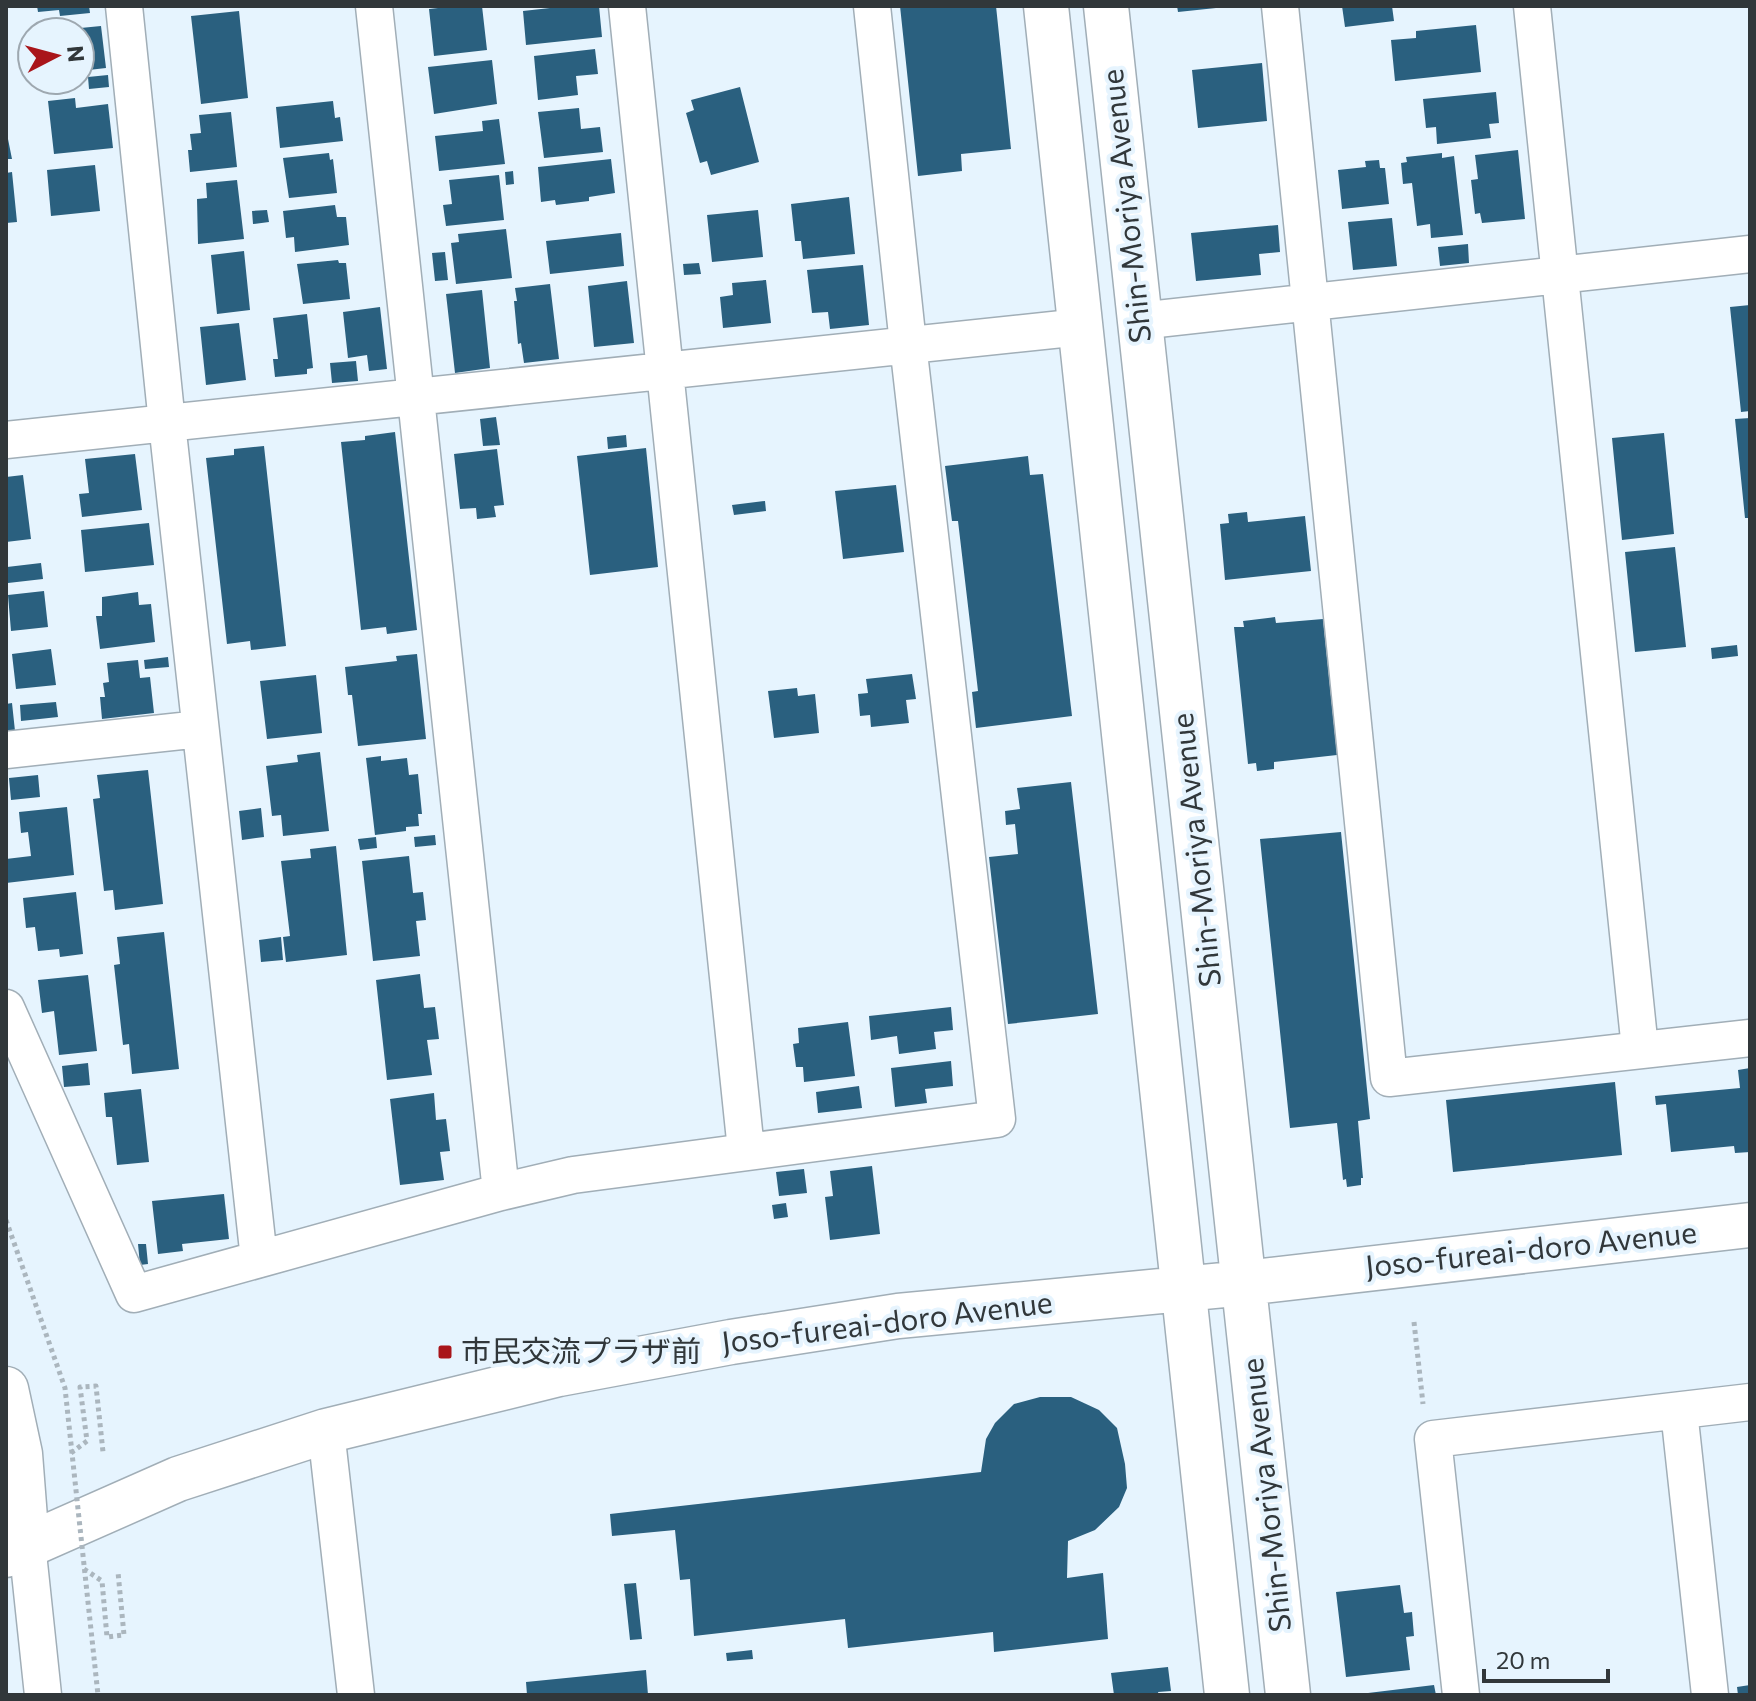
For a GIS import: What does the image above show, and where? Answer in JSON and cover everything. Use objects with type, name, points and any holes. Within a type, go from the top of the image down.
[{"type":"street","points":[[124,6],[259,1259]]},
{"type":"street","points":[[374,6],[501,1192]]},
{"type":"street","points":[[627,6],[746,1150]]},
{"type":"street","points":[[6,1008],[134,1294],[501,1192],[573,1175],[997,1119],[872,6]]},
{"type":"street","name":"Shin-Moriya Avenue","points":[[1046,6],[1227,1695]]},
{"type":"street","name":"Shin-Moriya Avenue","points":[[1106,6],[1288,1695]]},
{"type":"street","points":[[1280,6],[1389,1078],[1750,1038]]},
{"type":"street","points":[[1532,6],[1640,1049]]},
{"type":"street","points":[[1139,321],[1750,254]]},
{"type":"street","points":[[6,440],[1081,327]]},
{"type":"street","points":[[6,750],[200,729]]},
{"type":"street","name":"Joso-fureai-doro Avenue","points":[[16,1550],[178,1479],[326,1431],[559,1374],[731,1342],[898,1316],[1245,1283],[1750,1225]]},
{"type":"street","points":[[6,1389],[20,1454],[16,1550],[43,1695]]},
{"type":"street","points":[[1461,1695],[1433,1439],[1750,1402]]},
{"type":"street","points":[[1679,1411],[1710,1695]]},
{"type":"street","points":[[326,1431],[356,1695]]},
{"type":"path","points":[[6,1220],[65,1388],[98,1695]]},
{"type":"path","points":[[1414,1322],[1424,1412],[1433,1439]]},
{"type":"path","points":[[71,1453],[87,1441],[80,1387],[96,1386],[103,1452]]},
{"type":"path","points":[[84,1569],[102,1581],[107,1637],[124,1635],[118,1572]]},
{"type":"building","points":[[37,6],[89,6],[90,13],[60,16],[59,10],[38,12]]},
{"type":"building","points":[[482,6],[487,50],[434,56],[429,9]]},
{"type":"building","points":[[599,6],[602,37],[526,45],[523,11]]},
{"type":"building","points":[[900,6],[996,6],[1011,149],[961,154],[962,171],[918,176]]},
{"type":"building","points":[[1177,6],[1215,6],[1216,8],[1178,12]]},
{"type":"building","points":[[1342,6],[1392,6],[1394,21],[1345,27]]},
{"type":"building","points":[[239,11],[248,98],[201,104],[191,16]]},
{"type":"building","points":[[1476,25],[1481,72],[1395,81],[1391,40],[1416,38],[1416,31]]},
{"type":"building","points":[[96,26],[101,26],[106,68],[96,69]]},
{"type":"building","points":[[595,49],[598,74],[576,76],[578,95],[538,100],[534,56]]},
{"type":"building","points":[[492,60],[497,104],[434,114],[428,67]]},
{"type":"building","points":[[1262,63],[1267,121],[1198,128],[1192,70]]},
{"type":"building","points":[[108,75],[109,87],[96,88],[96,76]]},
{"type":"building","points":[[740,87],[759,162],[711,175],[707,161],[700,163],[686,113],[694,110],[691,100]]},
{"type":"building","points":[[1496,92],[1499,123],[1489,124],[1491,138],[1437,144],[1436,127],[1426,128],[1423,99]]},
{"type":"building","points":[[75,98],[76,108],[108,104],[113,148],[54,154],[48,101]]},
{"type":"building","points":[[333,101],[335,118],[340,117],[343,141],[280,148],[276,107]]},
{"type":"building","points":[[579,108],[581,129],[600,127],[603,152],[544,158],[538,112]]},
{"type":"building","points":[[231,112],[237,167],[190,172],[190,134],[201,133],[199,115]]},
{"type":"building","points":[[499,119],[505,164],[439,171],[435,136],[483,131],[482,121]]},
{"type":"building","points":[[6,129],[12,159],[6,159]]},
{"type":"building","points":[[1518,150],[1525,219],[1482,223],[1480,213],[1475,214],[1471,180],[1478,179],[1475,155]]},
{"type":"building","points":[[329,153],[330,160],[333,159],[337,193],[289,198],[283,158]]},
{"type":"building","points":[[1442,153],[1442,158],[1454,156],[1463,235],[1431,238],[1430,224],[1417,226],[1412,183],[1403,184],[1401,163],[1407,162],[1406,157]]},
{"type":"building","points":[[611,159],[615,193],[589,197],[589,201],[556,205],[555,200],[541,202],[538,167]]},
{"type":"building","points":[[1379,160],[1380,168],[1385,168],[1389,204],[1342,209],[1338,170],[1366,167],[1365,161]]},
{"type":"building","points":[[95,165],[100,211],[51,216],[47,170]]},
{"type":"building","points":[[513,171],[514,184],[506,185],[505,172]]},
{"type":"building","points":[[12,172],[17,222],[6,223],[6,173]]},
{"type":"building","points":[[499,175],[504,220],[446,226],[443,205],[452,204],[449,180]]},
{"type":"building","points":[[237,180],[244,239],[198,244],[197,199],[207,198],[206,183]]},
{"type":"building","points":[[849,197],[855,254],[803,259],[801,241],[795,241],[791,204]]},
{"type":"building","points":[[335,205],[337,217],[346,217],[349,245],[295,252],[294,237],[286,238],[283,211]]},
{"type":"building","points":[[267,210],[269,222],[253,224],[252,211]]},
{"type":"building","points":[[758,210],[763,257],[712,262],[707,215]]},
{"type":"building","points":[[1392,218],[1397,266],[1353,270],[1348,222]]},
{"type":"building","points":[[1278,225],[1280,252],[1259,254],[1261,275],[1196,281],[1191,233]]},
{"type":"building","points":[[506,229],[512,278],[456,284],[451,243],[459,242],[458,234]]},
{"type":"building","points":[[621,233],[624,266],[550,274],[546,241]]},
{"type":"building","points":[[1468,244],[1469,263],[1440,266],[1438,247]]},
{"type":"building","points":[[244,251],[250,310],[217,314],[211,255]]},
{"type":"building","points":[[445,252],[448,280],[435,281],[432,253]]},
{"type":"building","points":[[338,260],[339,263],[346,263],[350,299],[303,304],[297,264]]},
{"type":"building","points":[[699,263],[701,274],[684,275],[683,264]]},
{"type":"building","points":[[863,265],[869,325],[830,329],[828,312],[812,313],[807,270]]},
{"type":"building","points":[[766,280],[771,323],[723,328],[720,297],[733,295],[732,283]]},
{"type":"building","points":[[627,281],[634,343],[594,347],[588,286]]},
{"type":"building","points":[[550,284],[559,359],[524,363],[521,343],[518,344],[515,288]]},
{"type":"building","points":[[482,290],[490,368],[455,373],[446,294]]},
{"type":"building","points":[[1750,305],[1750,411],[1741,412],[1730,307]]},
{"type":"building","points":[[380,307],[387,369],[369,371],[367,355],[348,358],[343,312]]},
{"type":"building","points":[[307,314],[313,368],[307,369],[307,374],[275,377],[273,359],[278,359],[273,318]]},
{"type":"building","points":[[239,323],[246,380],[206,385],[200,327]]},
{"type":"building","points":[[356,361],[358,381],[332,383],[330,363]]},
{"type":"building","points":[[496,417],[500,445],[483,446],[480,419]]},
{"type":"building","points":[[1750,418],[1750,518],[1745,518],[1735,419]]},
{"type":"building","points":[[395,432],[417,630],[387,634],[386,627],[361,630],[341,442],[365,440],[365,436]]},
{"type":"building","points":[[1664,433],[1674,534],[1622,540],[1612,438]]},
{"type":"building","points":[[626,435],[627,447],[608,449],[607,437]]},
{"type":"building","points":[[264,446],[286,646],[251,650],[250,641],[227,644],[206,458],[234,455],[234,449]]},
{"type":"building","points":[[646,448],[658,567],[590,575],[577,456]]},
{"type":"building","points":[[497,449],[504,505],[494,506],[496,517],[477,519],[476,508],[460,509],[454,454]]},
{"type":"building","points":[[135,454],[142,510],[82,517],[79,494],[89,493],[85,459]]},
{"type":"building","points":[[1028,456],[1030,475],[1043,474],[1072,716],[976,728],[972,692],[978,691],[958,521],[952,521],[945,466]]},
{"type":"building","points":[[23,475],[31,539],[6,542],[6,477]]},
{"type":"building","points":[[896,485],[904,552],[843,559],[835,491]]},
{"type":"building","points":[[765,501],[766,511],[734,515],[732,505]]},
{"type":"building","points":[[1247,512],[1248,522],[1305,516],[1311,571],[1225,580],[1220,524],[1229,523],[1228,514]]},
{"type":"building","points":[[149,523],[154,565],[85,572],[81,530]]},
{"type":"building","points":[[1675,547],[1686,647],[1635,652],[1625,552]]},
{"type":"building","points":[[41,563],[43,579],[8,583],[7,567]]},
{"type":"building","points":[[44,591],[48,627],[11,631],[8,595]]},
{"type":"building","points":[[138,592],[139,605],[151,604],[155,642],[100,649],[96,616],[102,616],[102,597]]},
{"type":"building","points":[[1275,617],[1276,623],[1323,619],[1337,755],[1274,762],[1274,769],[1257,771],[1256,763],[1248,764],[1234,627],[1244,627],[1243,621]]},
{"type":"building","points":[[1737,645],[1738,656],[1712,659],[1711,648]]},
{"type":"building","points":[[51,649],[56,685],[16,689],[12,654]]},
{"type":"building","points":[[417,654],[426,739],[358,746],[345,667],[397,661],[396,656]]},
{"type":"building","points":[[168,657],[169,667],[145,669],[144,660]]},
{"type":"building","points":[[138,660],[140,678],[150,677],[154,713],[102,719],[100,697],[105,697],[103,683],[109,682],[107,663]]},
{"type":"building","points":[[912,674],[916,699],[906,700],[909,723],[871,727],[870,715],[860,716],[858,694],[868,693],[866,679]]},
{"type":"building","points":[[316,675],[322,733],[267,739],[260,681]]},
{"type":"building","points":[[797,688],[798,696],[815,694],[819,733],[774,738],[768,691]]},
{"type":"building","points":[[56,702],[58,717],[21,721],[20,705]]},
{"type":"building","points":[[12,703],[15,731],[6,732],[6,704]]},
{"type":"building","points":[[320,752],[329,831],[283,836],[281,815],[272,816],[266,766],[298,762],[297,755]]},
{"type":"building","points":[[381,756],[381,761],[407,758],[409,775],[418,774],[422,814],[418,814],[419,826],[375,835],[366,758]]},
{"type":"building","points":[[148,770],[163,904],[115,910],[113,890],[104,891],[93,799],[100,798],[97,775]]},
{"type":"building","points":[[38,775],[40,797],[11,800],[9,778]]},
{"type":"building","points":[[1071,782],[1098,1014],[1008,1024],[989,857],[1018,854],[1015,824],[1006,825],[1005,811],[1020,809],[1017,788]]},
{"type":"building","points":[[67,807],[74,875],[6,883],[6,859],[31,856],[28,832],[21,833],[19,812]]},
{"type":"building","points":[[261,808],[264,837],[242,840],[239,811]]},
{"type":"building","points":[[1341,832],[1370,1119],[1358,1121],[1361,1185],[1347,1187],[1346,1179],[1343,1180],[1337,1123],[1290,1128],[1260,839]]},
{"type":"building","points":[[435,835],[436,845],[415,847],[414,837]]},
{"type":"building","points":[[376,837],[377,848],[360,850],[358,839]]},
{"type":"building","points":[[336,846],[347,955],[286,962],[283,937],[290,936],[281,861],[311,858],[310,849]]},
{"type":"building","points":[[409,856],[413,893],[423,892],[426,920],[416,921],[420,956],[373,961],[362,861]]},
{"type":"building","points":[[76,892],[83,954],[60,957],[59,949],[38,951],[35,927],[26,928],[23,898]]},
{"type":"building","points":[[164,932],[179,1069],[132,1074],[129,1044],[123,1045],[114,965],[120,964],[117,937]]},
{"type":"building","points":[[281,937],[283,960],[261,962],[259,940]]},
{"type":"building","points":[[420,974],[424,1008],[435,1007],[439,1039],[427,1040],[432,1075],[387,1080],[376,980]]},
{"type":"building","points":[[88,975],[97,1051],[59,1055],[54,1011],[42,1013],[38,980]]},
{"type":"building","points":[[951,1007],[953,1030],[934,1032],[936,1049],[899,1054],[897,1036],[871,1040],[869,1016]]},
{"type":"building","points":[[848,1022],[855,1076],[804,1082],[803,1067],[796,1067],[793,1044],[799,1043],[798,1028]]},
{"type":"building","points":[[951,1061],[953,1086],[925,1089],[927,1103],[895,1107],[891,1068]]},
{"type":"building","points":[[88,1063],[90,1085],[64,1087],[62,1066]]},
{"type":"building","points":[[1750,1068],[1750,1152],[1735,1153],[1734,1146],[1671,1152],[1666,1104],[1656,1105],[1655,1096],[1740,1088],[1738,1070]]},
{"type":"building","points":[[1615,1082],[1622,1155],[1453,1172],[1446,1100]]},
{"type":"building","points":[[859,1086],[862,1108],[818,1113],[816,1092]]},
{"type":"building","points":[[141,1089],[149,1162],[117,1165],[112,1117],[106,1117],[104,1093]]},
{"type":"building","points":[[434,1093],[436,1120],[446,1119],[450,1151],[440,1152],[444,1180],[400,1185],[390,1099]]},
{"type":"building","points":[[872,1166],[880,1234],[830,1240],[825,1197],[833,1196],[830,1171]]},
{"type":"building","points":[[804,1169],[807,1193],[779,1196],[776,1172]]},
{"type":"building","points":[[224,1194],[229,1239],[182,1244],[183,1251],[158,1254],[152,1201]]},
{"type":"building","points":[[786,1203],[788,1217],[774,1219],[772,1205]]},
{"type":"building","points":[[138,1244],[146,1244],[148,1264],[140,1265]]},
{"type":"building","points":[[1040,1397],[1071,1397],[1099,1410],[1117,1428],[1127,1488],[1119,1507],[1095,1530],[1068,1541],[1067,1578],[1103,1573],[1108,1639],[994,1652],[993,1632],[848,1648],[845,1619],[694,1636],[690,1579],[680,1580],[675,1530],[612,1536],[610,1514],[981,1472],[986,1439],[995,1423],[1014,1404]]},
{"type":"building","points":[[636,1583],[642,1639],[630,1640],[624,1584]]},
{"type":"building","points":[[1400,1585],[1404,1613],[1412,1612],[1414,1636],[1406,1637],[1410,1670],[1346,1677],[1336,1592]]},
{"type":"building","points":[[752,1650],[753,1659],[727,1661],[726,1653]]},
{"type":"building","points":[[1168,1667],[1171,1691],[1158,1692],[1159,1695],[1114,1695],[1111,1673]]},
{"type":"building","points":[[646,1670],[648,1695],[527,1695],[526,1682]]},
{"type":"building","points":[[1434,1685],[1436,1695],[1368,1693]]},
{"type":"building","points":[[1750,1685],[1750,1695],[1738,1695],[1737,1687]]},
{"type":"place","name":"市民交流プラザ前","points":[[445,1352]]}]
